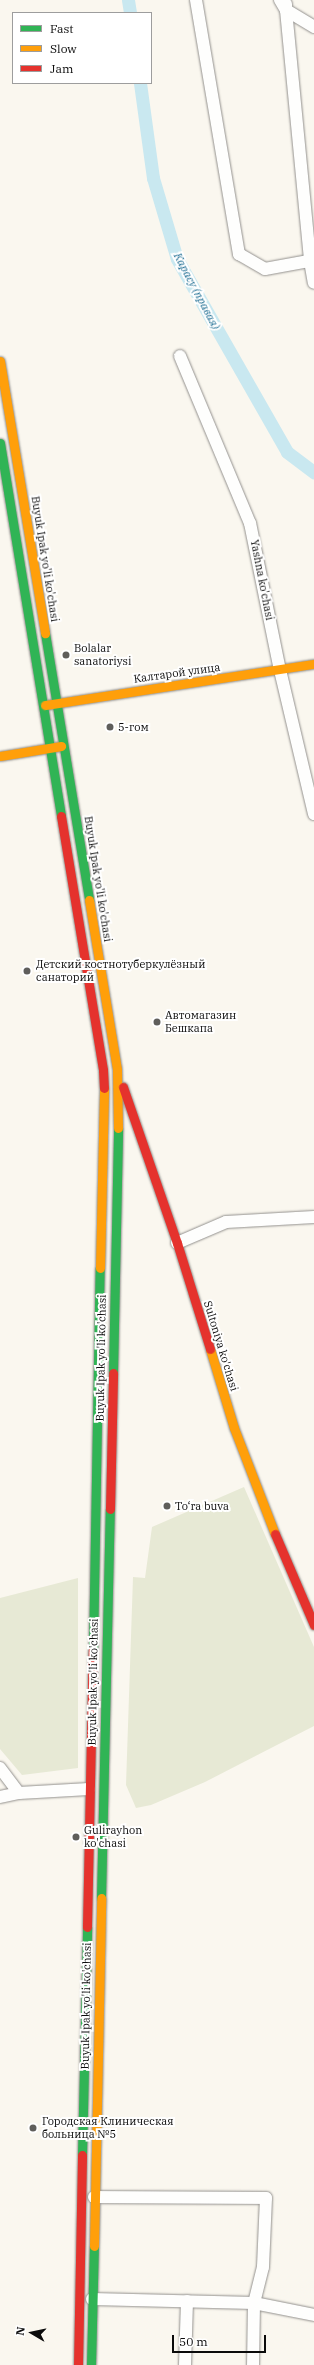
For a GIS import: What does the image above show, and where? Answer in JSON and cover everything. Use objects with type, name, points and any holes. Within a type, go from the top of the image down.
[{"type":"main road","name":"Buyuk Ipak yo'li ko'chasi","points":[[0,361],[117,1070],[119,1124],[91,2365]]},
{"type":"main road","name":"Buyuk Ipak yo'li ko'chasi","points":[[0,443],[103,1070],[104,1097],[78,2365]]},
{"type":"main road","name":"Калтарой улица","points":[[43,705],[314,664]]},
{"type":"main road","points":[[0,756],[63,746]]},
{"type":"main road","name":"Sultoniya ko'chasi","points":[[117,1070],[177,1243],[234,1428],[258,1494],[314,1625]]},
{"type":"main road","points":[[89,1789],[103,1790]]},
{"type":"street","points":[[196,0],[239,254],[266,269],[312,261]]},
{"type":"street","points":[[284,3],[314,283]]},
{"type":"street","points":[[284,3],[314,27]]},
{"type":"street","name":"Yashna ko'chasi","points":[[180,356],[250,523],[280,670],[314,814]]},
{"type":"street","points":[[177,1243],[226,1222],[314,1217]]},
{"type":"street","points":[[0,1768],[19,1794]]},
{"type":"street","points":[[0,1797],[19,1794],[89,1789]]},
{"type":"street","points":[[94,2197],[180,2200],[266,2198],[263,2267],[254,2303],[253,2365]]},
{"type":"street","points":[[92,2299],[254,2303],[314,2315]]},
{"type":"street","points":[[185,2365],[187,2302]]},
{"type":"green space","points":[[244,1487],[314,1647],[314,1726],[205,1782],[151,1805],[136,1808],[126,1785],[133,1577],[145,1578],[152,1527]]},
{"type":"green space","points":[[78,1578],[78,1768],[22,1775],[0,1749],[0,1598]]},
{"type":"waterway","name":"Карасу (правая)","points":[[128,0],[130,12]]},
{"type":"waterway","name":"Карасу (правая)","points":[[140,84],[153,178],[177,259],[287,452],[314,472]]},
{"type":"traffic: fast","points":[[0,443],[61,816]]},
{"type":"traffic: fast","points":[[45,633],[89,900]]},
{"type":"traffic: fast","points":[[113,1373],[118,1128]]},
{"type":"traffic: fast","points":[[93,1650],[100,1268]]},
{"type":"traffic: fast","points":[[101,1898],[110,1509]]},
{"type":"traffic: fast","points":[[82,2155],[87,1927]]},
{"type":"traffic: fast","points":[[91,2365],[94,2246]]},
{"type":"traffic: slow","points":[[0,361],[45,633]]},
{"type":"traffic: slow","points":[[45,705],[314,664]]},
{"type":"traffic: slow","points":[[0,756],[61,746]]},
{"type":"traffic: slow","points":[[89,900],[117,1070],[118,1128]]},
{"type":"traffic: slow","points":[[100,1268],[104,1088]]},
{"type":"traffic: slow","points":[[210,1349],[234,1428],[275,1534]]},
{"type":"traffic: slow","points":[[94,2246],[101,1898]]},
{"type":"traffic: jam","points":[[61,816],[103,1070],[104,1088]]},
{"type":"traffic: jam","points":[[123,1087],[177,1243],[210,1349]]},
{"type":"traffic: jam","points":[[110,1509],[113,1373]]},
{"type":"traffic: jam","points":[[275,1534],[314,1625]]},
{"type":"traffic: jam","points":[[87,1927],[93,1650]]},
{"type":"traffic: jam","points":[[78,2365],[82,2155]]},
{"type":"place","name":"Bolalar sanatoriysi","points":[[66,655]]},
{"type":"place","name":"5-гом","points":[[110,727]]},
{"type":"place","name":"Детский костнотуберкулёзный санаторий","points":[[27,971]]},
{"type":"place","name":"Автомагазин Бешкапа","points":[[157,1022]]},
{"type":"place","name":"To‘ra buva","points":[[167,1506]]},
{"type":"place","name":"Gulirayhon ko'chasi","points":[[76,1837]]},
{"type":"place","name":"Городская Клиническая больница №5","points":[[33,2128]]}]
